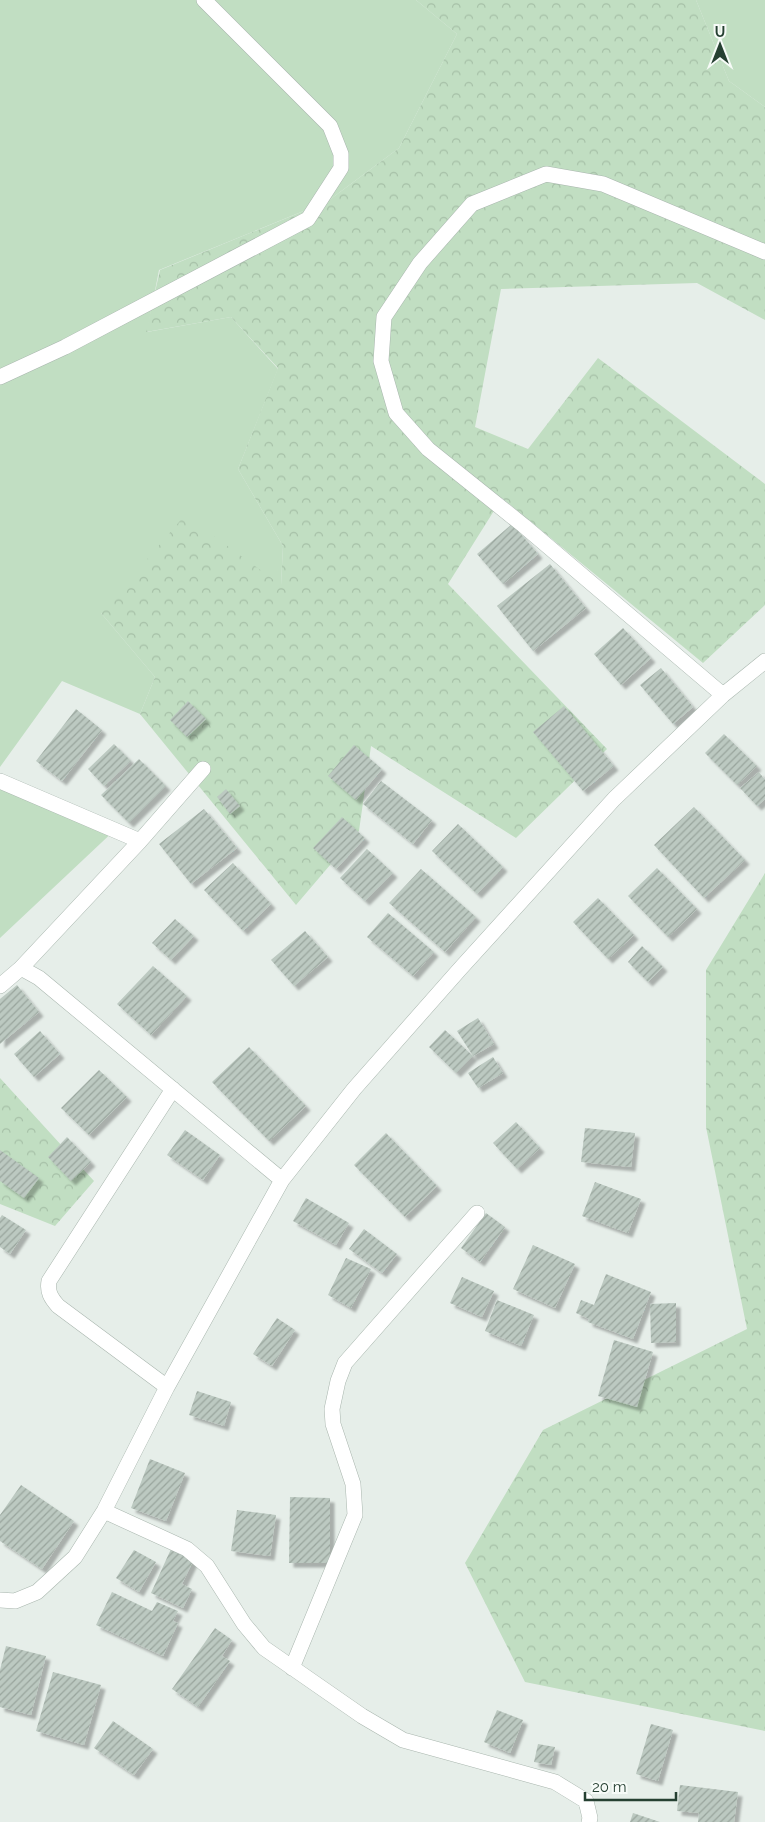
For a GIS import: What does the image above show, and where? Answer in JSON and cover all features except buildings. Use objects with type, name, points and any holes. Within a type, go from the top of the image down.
[{"type":"street","points":[[0,377],[65,347],[308,220],[341,168],[341,154],[330,126],[204,0]]},
{"type":"street","points":[[723,695],[524,526],[428,449],[396,413],[381,362],[384,318],[420,263],[472,204],[546,174],[603,184],[765,252]]},
{"type":"street","points":[[0,1600],[15,1601],[37,1592],[75,1557],[104,1511],[167,1387],[282,1180],[354,1089],[614,799],[723,695],[765,661]]},
{"type":"street","points":[[0,986],[21,968],[140,841],[203,769]]},
{"type":"street","points":[[0,781],[140,841]]},
{"type":"street","points":[[21,968],[40,978],[282,1180]]},
{"type":"street","points":[[167,1387],[58,1306],[51,1298],[48,1287],[49,1281],[173,1089]]},
{"type":"street","points":[[292,1668],[355,1515],[353,1484],[333,1424],[332,1409],[338,1381],[345,1363],[477,1213]]},
{"type":"street","points":[[104,1511],[187,1549],[207,1566],[244,1624],[264,1648],[362,1716],[403,1740],[555,1782],[586,1801],[589,1822]]},
{"type":"green space","points":[[0,0],[416,0],[457,34],[399,148],[328,201],[159,270],[147,332],[231,317],[278,369],[238,469],[283,546],[281,585],[101,613],[155,677],[140,714],[62,681],[0,767]]},
{"type":"green space","points":[[416,0],[696,0],[729,81],[765,107],[765,320],[697,283],[501,289],[475,427],[528,449],[598,358],[765,484],[765,605],[703,663],[502,498],[448,584],[607,749],[516,838],[371,746],[359,831],[296,905],[140,714],[155,677],[101,613],[185,515],[281,585],[283,546],[238,469],[278,368],[231,317],[146,332],[160,270],[328,201],[399,148],[457,34]]},
{"type":"green space","points":[[696,0],[765,0],[765,107],[729,81]]},
{"type":"green space","points":[[0,778],[118,827],[0,938]]},
{"type":"green space","points":[[765,873],[765,1731],[525,1682],[465,1563],[543,1430],[747,1329],[706,1127],[706,970]]},
{"type":"green space","points":[[0,1078],[94,1181],[55,1226],[0,1204]]}]
